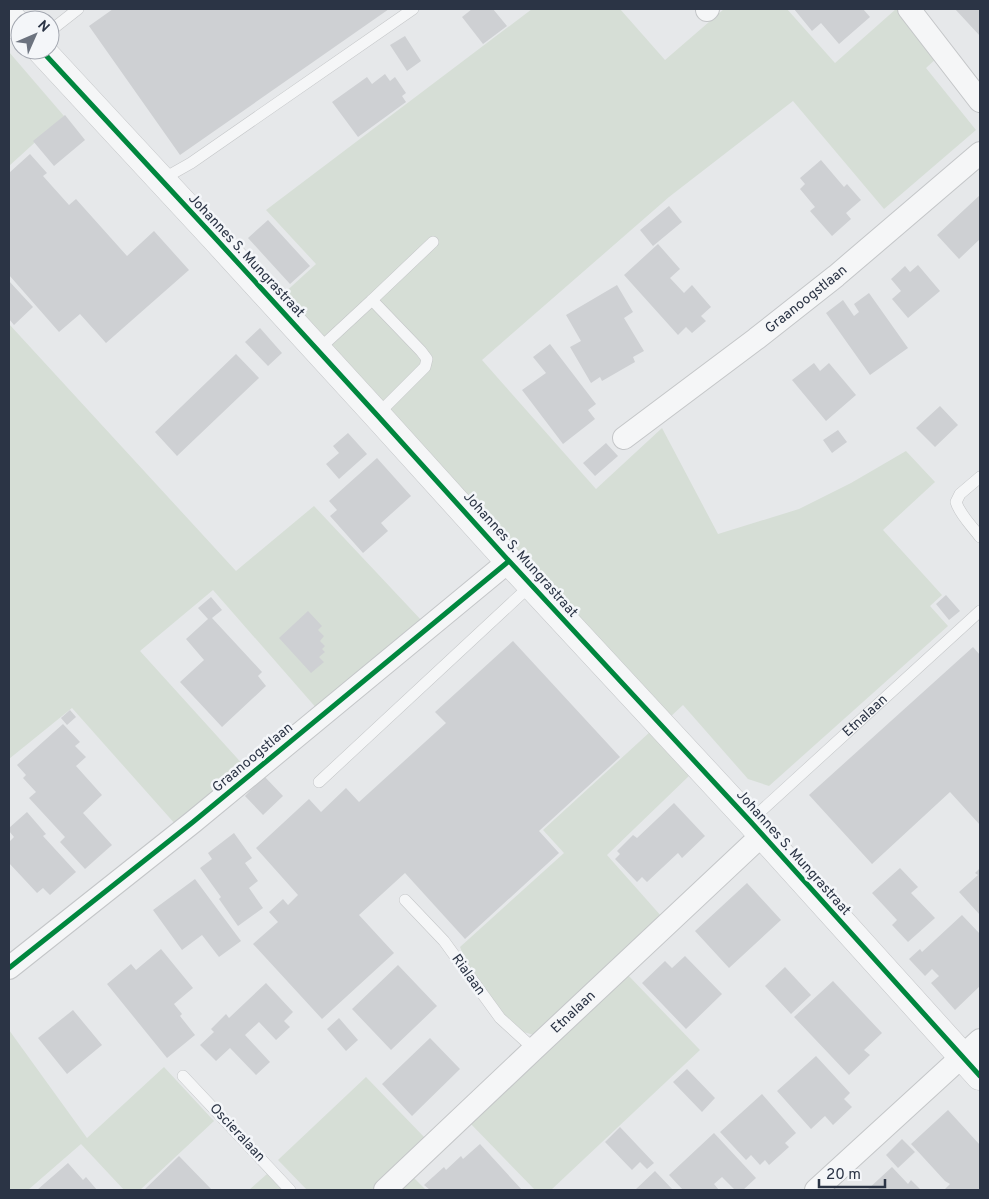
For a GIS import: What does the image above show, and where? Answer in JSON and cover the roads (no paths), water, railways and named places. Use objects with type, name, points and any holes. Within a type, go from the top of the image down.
[{"type":"street","points":[[909,9],[980,101]]},
{"type":"street","name":"Johannes S. Mungrastraat","points":[[49,60],[756,828],[971,1048],[980,1076]]},
{"type":"street","name":"Graanoogstlaan","points":[[624,438],[836,276],[980,153]]},
{"type":"street","name":"Graanoogstlaan","points":[[9,968],[193,822],[509,561]]},
{"type":"street","name":"Etnalaan","points":[[386,1190],[534,1049],[756,828]]},
{"type":"street","points":[[816,1190],[971,1048]]},
{"type":"lane","points":[[60,23],[78,9]]},
{"type":"lane","points":[[161,180],[191,163],[413,9]]},
{"type":"lane","points":[[318,350],[433,242]]},
{"type":"lane","points":[[372,300],[427,358],[425,367],[378,415]]},
{"type":"lane","points":[[980,477],[960,494],[956,502],[962,514],[980,537]]},
{"type":"lane","points":[[319,782],[531,585]]},
{"type":"lane","name":"Etnalaan","points":[[756,828],[980,611]]},
{"type":"lane","name":"Rialaan","points":[[405,900],[444,941],[500,1018],[534,1049]]},
{"type":"lane","name":"Oscieralaan","points":[[184,1076],[290,1190]]}]
